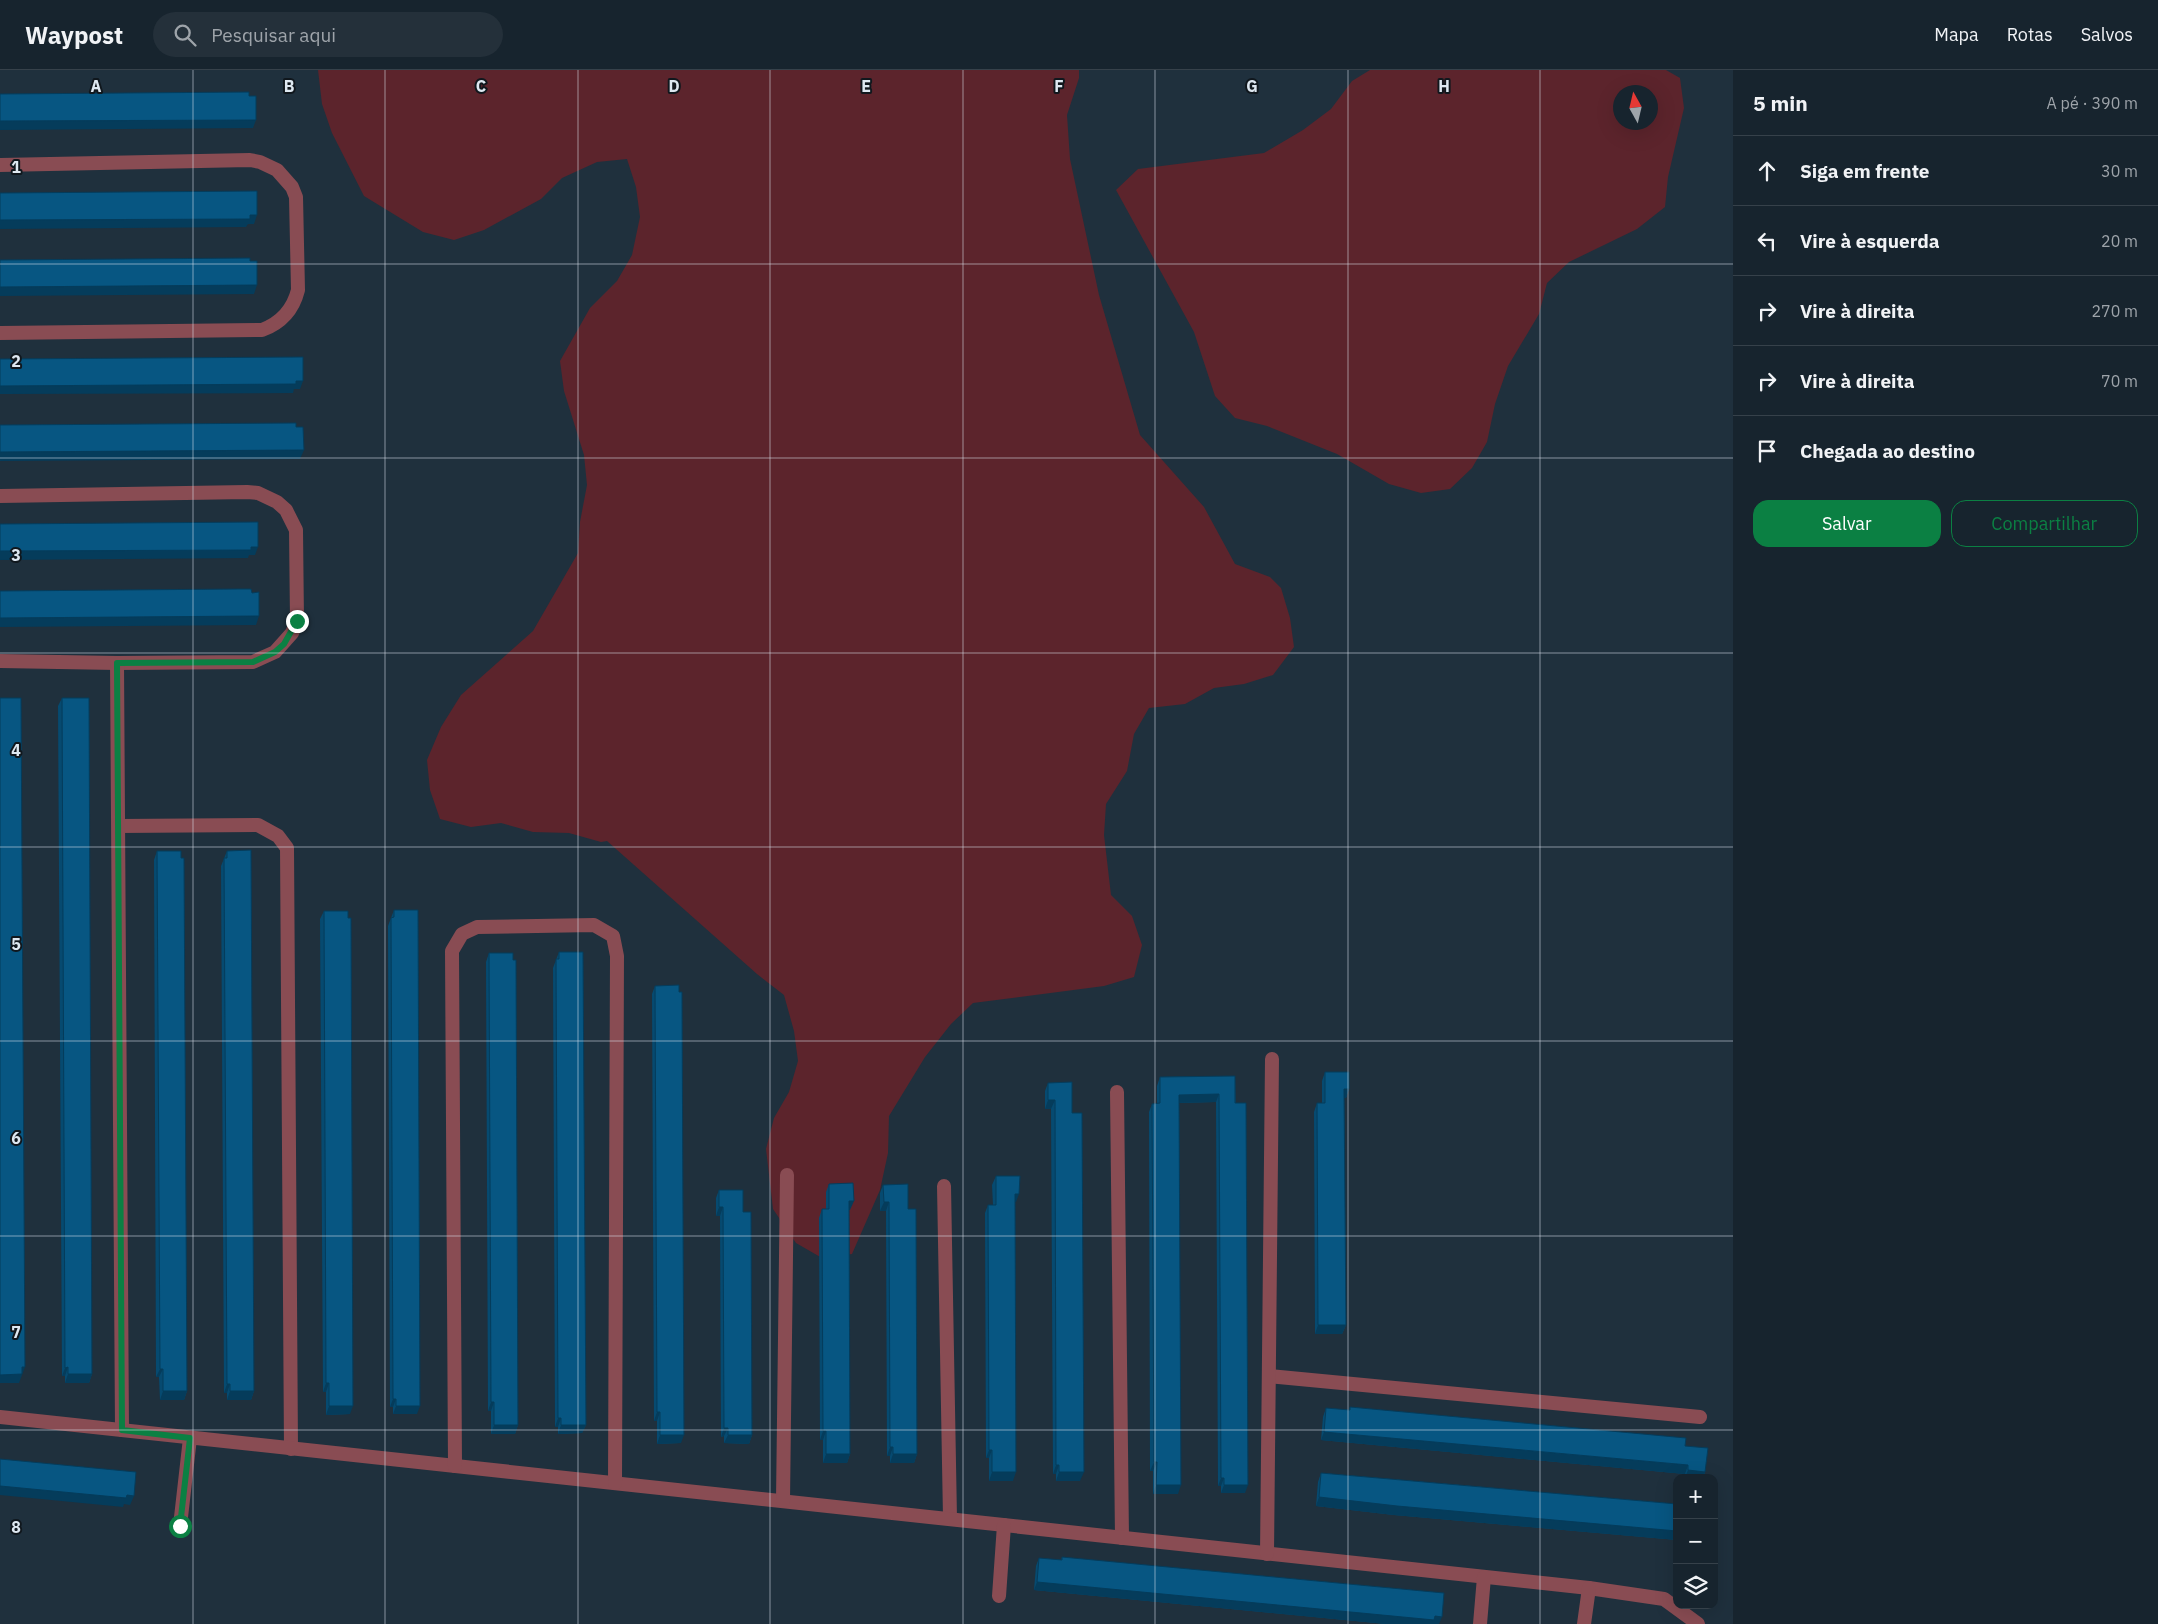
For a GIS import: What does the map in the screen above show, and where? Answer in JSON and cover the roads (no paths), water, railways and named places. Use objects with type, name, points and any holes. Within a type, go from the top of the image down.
[{"type":"street","points":[[0,164],[250,160],[268,165],[285,178],[296,197],[298,290],[295,300],[285,316],[262,330],[0,333]]},
{"type":"street","points":[[0,496],[247,492],[268,497],[286,510],[296,530],[297,621],[284,644],[275,652],[253,662],[117,663],[0,660]]},
{"type":"street","points":[[117,663],[122,1430]]},
{"type":"street","points":[[118,826],[258,825],[278,836],[287,848],[291,1448]]},
{"type":"street","points":[[455,1466],[452,951],[462,934],[477,927],[594,925],[613,936],[617,956],[615,1483]]},
{"type":"street","points":[[1267,1554],[1272,1059]]},
{"type":"street","points":[[1117,1092],[1122,1538]]},
{"type":"street","points":[[784,1501],[787,1174]]},
{"type":"street","points":[[944,1186],[950,1518]]},
{"type":"street","points":[[1269,1376],[1700,1417]]},
{"type":"street","points":[[0,1417],[1589,1588],[1664,1599],[1698,1624]]},
{"type":"street","points":[[180,1526],[190,1438]]},
{"type":"street","points":[[998,1596],[1004,1525]]},
{"type":"street","points":[[1480,1624],[1484,1577]]},
{"type":"street","points":[[1584,1624],[1589,1588]]}]
